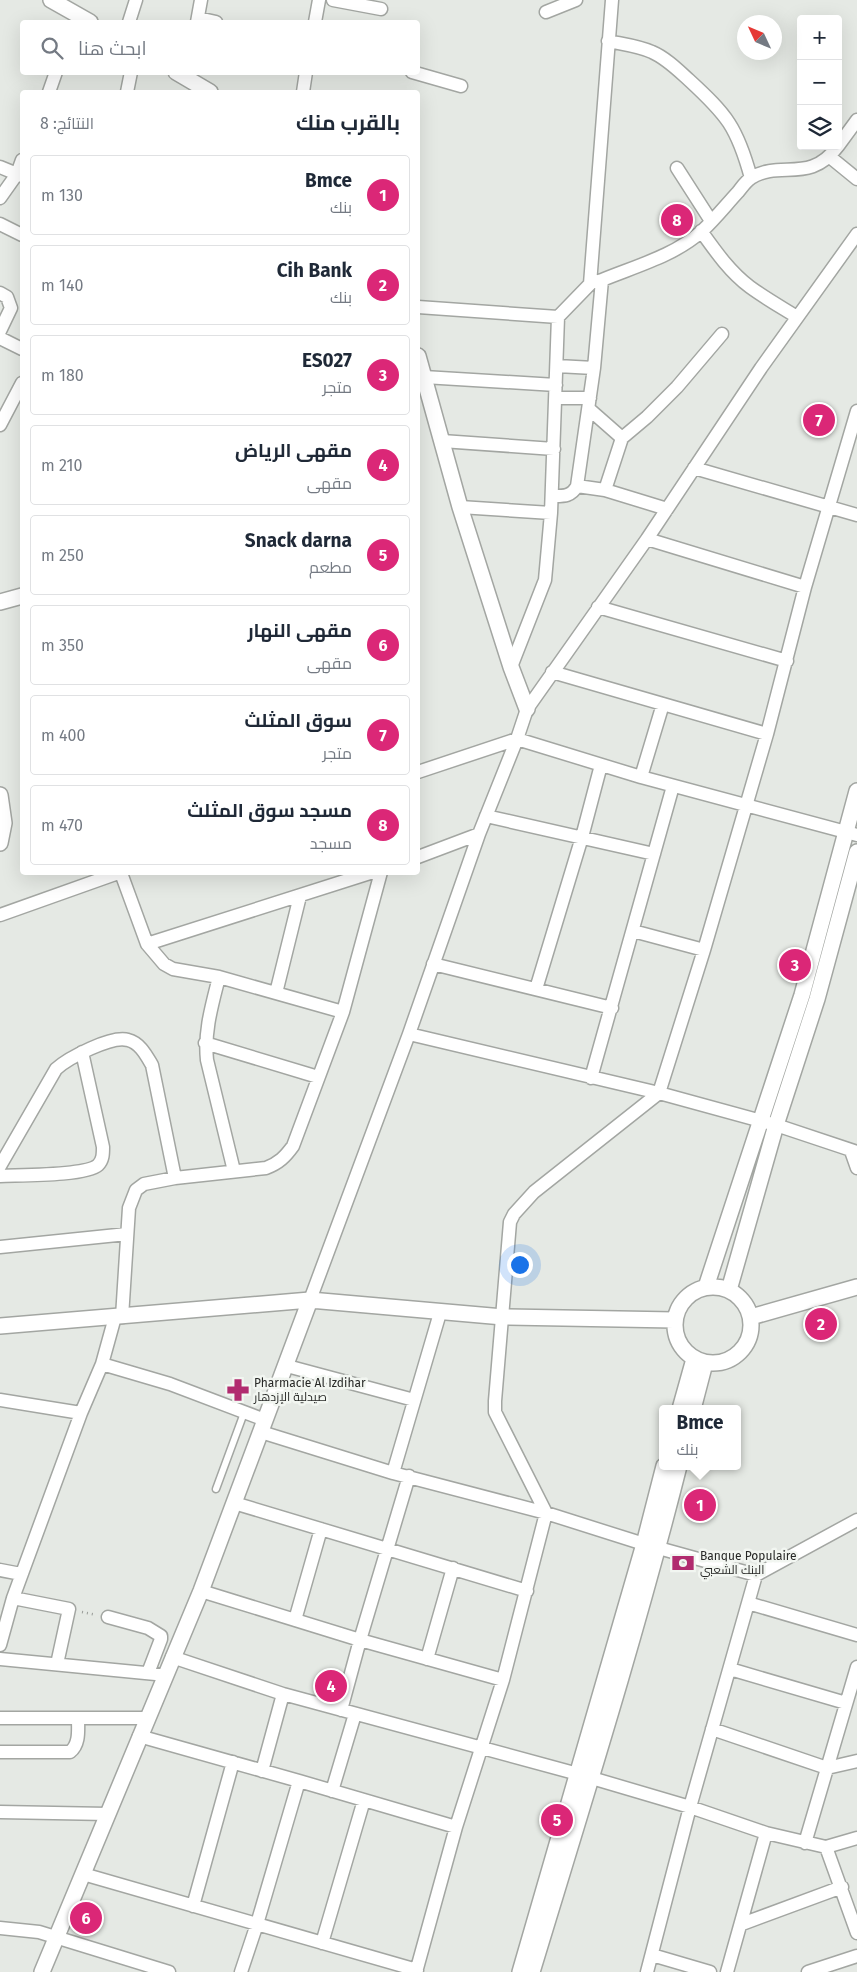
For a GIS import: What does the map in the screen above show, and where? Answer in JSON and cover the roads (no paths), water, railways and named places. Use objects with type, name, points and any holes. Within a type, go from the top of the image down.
[{"type":"street","points":[[130,20],[136,0]]},
{"type":"street","points":[[197,20],[201,0]]},
{"type":"street","points":[[315,20],[318,0]]},
{"type":"street","points":[[334,0],[381,9]]},
{"type":"street","points":[[546,12],[576,0]]},
{"type":"street","points":[[552,496],[567,496],[577,486],[594,368],[596,282],[608,40],[612,0]]},
{"type":"street","points":[[55,1],[81,20]]},
{"type":"street","points":[[608,40],[652,52],[680,72],[706,96],[730,123],[738,138],[751,178]]},
{"type":"street","points":[[420,74],[461,86]]},
{"type":"street","points":[[50,90],[55,75]]},
{"type":"street","points":[[127,90],[130,75]]},
{"type":"street","points":[[182,75],[204,90]]},
{"type":"street","points":[[302,90],[305,75]]},
{"type":"street","points":[[842,141],[857,120]]},
{"type":"street","points":[[511,667],[545,580],[552,496],[558,317],[596,282],[676,250],[701,232],[751,178],[779,170],[800,171],[815,166],[830,157],[835,150]]},
{"type":"street","points":[[830,157],[857,179]]},
{"type":"street","points":[[0,167],[20,175],[0,198]]},
{"type":"street","points":[[677,168],[711,221]]},
{"type":"street","points":[[0,224],[20,234]]},
{"type":"street","points":[[701,232],[721,259],[736,275],[750,287],[796,317]]},
{"type":"street","points":[[42,1972],[146,1718],[166,1675],[287,1366],[410,1034],[479,834],[527,709],[667,509],[796,317],[857,234]]},
{"type":"street","points":[[0,293],[7,297],[10,308],[0,331]]},
{"type":"street","points":[[420,307],[558,317]]},
{"type":"street","points":[[605,490],[622,438],[647,417],[677,387],[722,334]]},
{"type":"street","points":[[0,338],[20,348]]},
{"type":"street","points":[[420,363],[460,507],[511,667],[527,709]]},
{"type":"street","points":[[557,366],[594,368]]},
{"type":"street","points":[[424,377],[556,391],[589,403],[622,438]]},
{"type":"street","points":[[0,425],[20,387]]},
{"type":"street","points":[[83,1874],[417,1971],[456,1827],[503,1680],[546,1513],[495,1412],[510,1222],[514,1214],[534,1192],[659,1093],[704,950],[767,734],[805,587],[857,411]]},
{"type":"street","points":[[442,441],[554,449]]},
{"type":"street","points":[[694,468],[857,515]]},
{"type":"street","points":[[577,486],[605,490],[667,509]]},
{"type":"street","points":[[460,507],[551,514]]},
{"type":"street","points":[[647,538],[805,587]]},
{"type":"street","points":[[0,602],[20,597]]},
{"type":"street","points":[[598,607],[786,661]]},
{"type":"street","points":[[552,672],[767,734]]},
{"type":"street","points":[[641,776],[663,704]]},
{"type":"street","points":[[420,771],[517,739],[673,786],[851,833]]},
{"type":"street","points":[[536,989],[582,837],[601,765]]},
{"type":"street","points":[[591,1078],[673,786]]},
{"type":"street","points":[[706,1287],[802,995],[851,833],[857,791]]},
{"type":"street","points":[[0,795],[4,823],[0,843]]},
{"type":"street","points":[[486,816],[654,854]]},
{"type":"street","points":[[420,856],[479,834]]},
{"type":"street","points":[[730,1290],[776,1126],[817,999],[857,852]]},
{"type":"street","points":[[0,915],[115,875]]},
{"type":"street","points":[[122,875],[147,944],[164,964],[173,969],[218,977],[343,1012]]},
{"type":"street","points":[[147,944],[364,875]]},
{"type":"street","points":[[0,1645],[2,1625],[119,1317],[129,1208],[136,1190],[144,1184],[176,1178],[266,1168],[286,1156],[293,1146],[343,1012],[380,875]]},
{"type":"street","points":[[276,993],[300,896]]},
{"type":"street","points":[[633,931],[704,950]]},
{"type":"street","points":[[433,964],[612,1008]]},
{"type":"street","points":[[218,977],[206,1027],[205,1043],[207,1060],[234,1171]]},
{"type":"street","points":[[410,1034],[659,1093],[776,1126],[854,1152],[857,1168]]},
{"type":"street","points":[[0,1166],[56,1069],[64,1061],[82,1052],[117,1040],[128,1040],[137,1044],[144,1051],[152,1065],[176,1178]]},
{"type":"street","points":[[205,1043],[318,1077]]},
{"type":"street","points":[[0,1176],[77,1172],[92,1170],[99,1165],[103,1158],[103,1147],[82,1052]]},
{"type":"street","points":[[0,1247],[126,1234]]},
{"type":"street","points":[[706,1287],[730,1290],[746,1306],[750,1317],[751,1330],[748,1342],[740,1353],[730,1360],[718,1364],[699,1361],[684,1352],[678,1343],[674,1332],[674,1320],[678,1308],[685,1298],[694,1291],[706,1287]]},
{"type":"street","points":[[750,1317],[857,1287]]},
{"type":"street","points":[[0,1326],[310,1300],[440,1313],[503,1317],[674,1320]]},
{"type":"street","points":[[392,1473],[440,1313]]},
{"type":"street","points":[[682,1405],[699,1361]]},
{"type":"street","points":[[694,1405],[699,1361]]},
{"type":"street","points":[[102,1364],[170,1384],[244,1412],[263,1426],[392,1473],[546,1513],[756,1575],[857,1520]]},
{"type":"street","points":[[287,1366],[414,1400]]},
{"type":"street","points":[[0,1400],[81,1413]]},
{"type":"street","points":[[651,1545],[663,1470]]},
{"type":"street","points":[[532,1972],[585,1776],[651,1545],[678,1470]]},
{"type":"street","points":[[340,1710],[408,1476]]},
{"type":"street","points":[[234,1503],[527,1590]]},
{"type":"street","points":[[296,1620],[320,1529]]},
{"type":"street","points":[[428,1659],[453,1568]]},
{"type":"street","points":[[0,1570],[21,1574]]},
{"type":"street","points":[[647,1972],[690,1807],[756,1575]]},
{"type":"street","points":[[200,1590],[360,1640],[503,1680]]},
{"type":"street","points":[[13,1598],[69,1609],[57,1664]]},
{"type":"street","points":[[748,1603],[857,1635]]},
{"type":"street","points":[[108,1617],[148,1628],[161,1636],[148,1673]]},
{"type":"street","points":[[172,1657],[283,1694],[585,1776],[805,1843],[826,1847],[857,1838]]},
{"type":"street","points":[[0,1659],[166,1675]]},
{"type":"street","points":[[805,1843],[857,1667]]},
{"type":"street","points":[[730,1669],[846,1703]]},
{"type":"street","points":[[262,1770],[283,1694]]},
{"type":"street","points":[[332,1791],[355,1714]]},
{"type":"street","points":[[0,1718],[146,1718]]},
{"type":"street","points":[[0,1752],[70,1752],[78,1739],[78,1718]]},
{"type":"street","points":[[712,1730],[827,1768],[857,1761]]},
{"type":"street","points":[[139,1736],[456,1827]]},
{"type":"street","points":[[193,1906],[233,1762]]},
{"type":"street","points":[[520,1972],[585,1776]]},
{"type":"street","points":[[241,1972],[299,1781]]},
{"type":"street","points":[[322,1944],[364,1800]]},
{"type":"street","points":[[0,1812],[108,1814]]},
{"type":"street","points":[[727,1972],[742,1924],[766,1832]]},
{"type":"street","points":[[826,1847],[857,1933]]},
{"type":"street","points":[[742,1924],[842,1887]]},
{"type":"street","points":[[0,1928],[29,1930],[169,1972]]},
{"type":"street","points":[[652,1955],[710,1972]]},
{"type":"street","points":[[808,1972],[857,1956]]},
{"type":"lane","points":[[216,1488],[244,1412]]},
{"type":"place","name":"مسجد سوق المثلث","points":[[677,220]]},
{"type":"place","name":"سوق المثلث","points":[[819,420]]},
{"type":"place","name":"ES027","points":[[795,965]]},
{"type":"place","name":"Cih Bank","points":[[821,1324]]},
{"type":"place","name":"Pharmacie Al Izdihar صيدلية الإزدهار","points":[[238,1390]]},
{"type":"place","name":"Bmce","points":[[700,1505]]},
{"type":"place","name":"Banque Populaire البنك الشعبي","points":[[683,1563]]},
{"type":"place","name":"مقهى الرياض","points":[[331,1686]]},
{"type":"place","name":"Snack darna","points":[[557,1820]]},
{"type":"place","name":"مقهى النهار","points":[[86,1918]]}]
